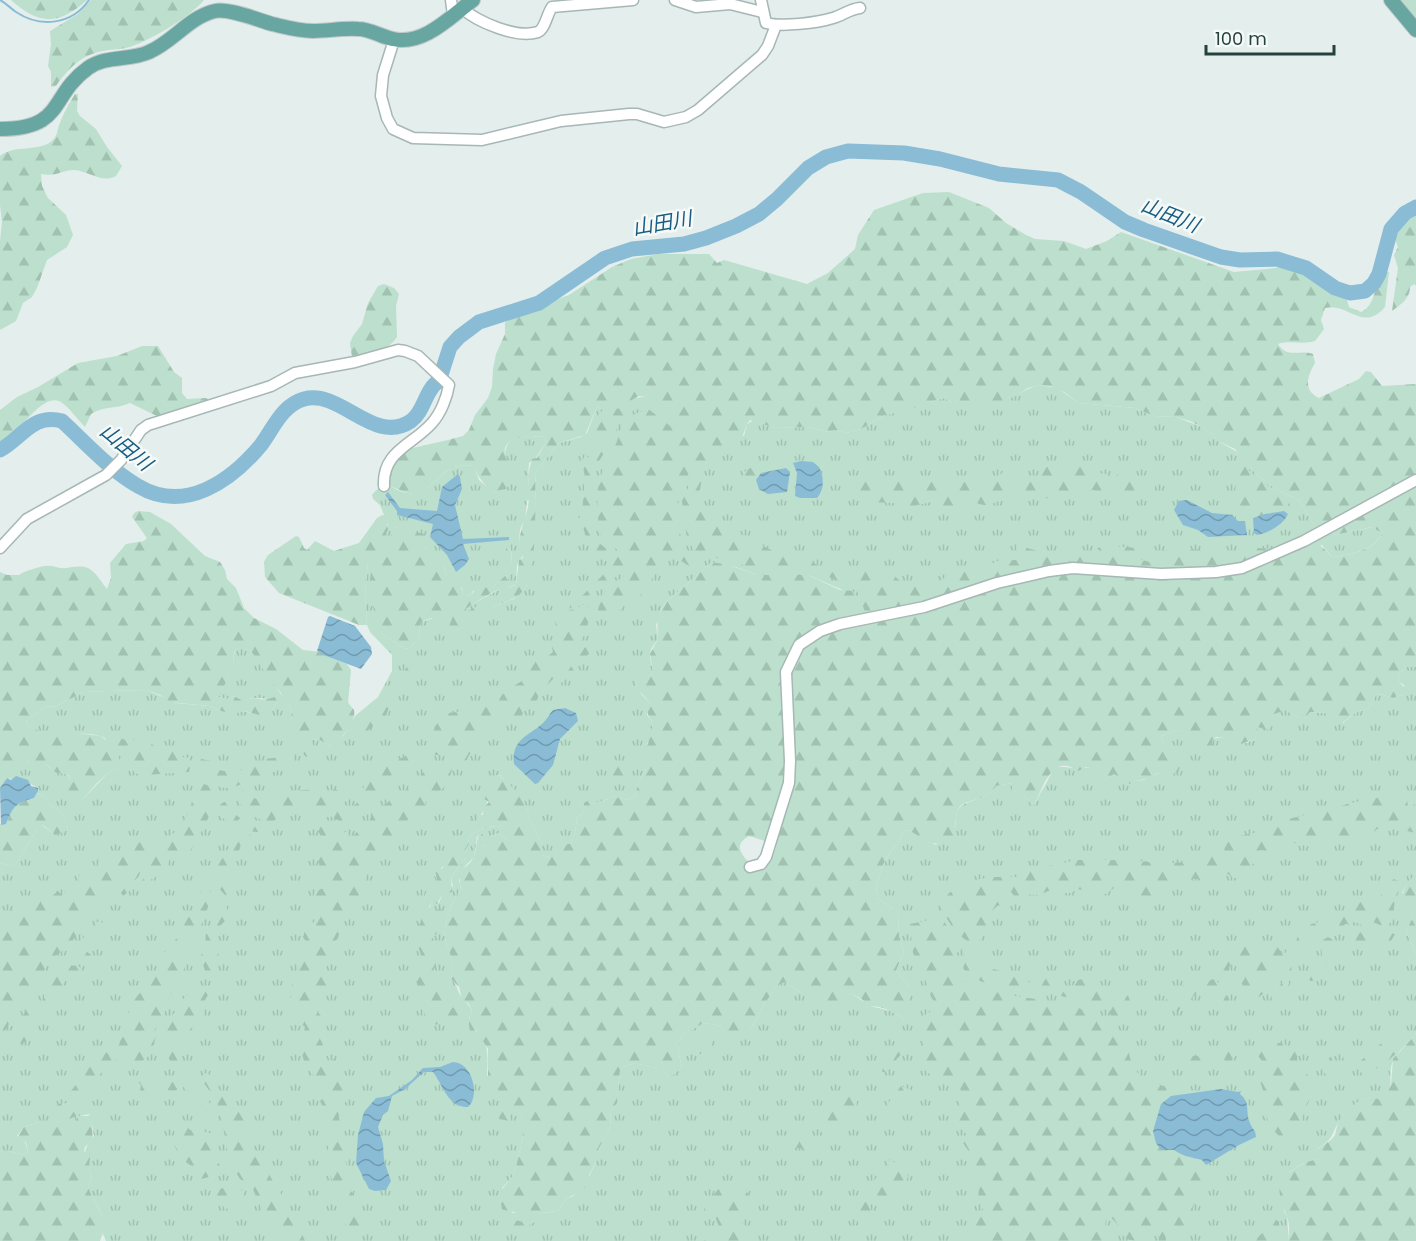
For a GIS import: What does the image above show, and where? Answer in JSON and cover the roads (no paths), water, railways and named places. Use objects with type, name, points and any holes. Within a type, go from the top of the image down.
[{"type":"main road","points":[[1391,0],[1416,30]]},
{"type":"main road","points":[[0,129],[20,128],[44,120],[52,113],[78,76],[91,66],[110,60],[138,57],[150,52],[220,5],[302,30],[360,29],[394,40],[416,38],[438,27],[459,6]]},
{"type":"street","points":[[459,6],[472,17],[503,30],[540,32],[552,8],[633,0]]},
{"type":"street","points":[[675,0],[696,7],[729,4],[762,12]]},
{"type":"street","points":[[761,0],[766,23],[776,25],[825,20],[854,8],[860,8]]},
{"type":"street","points":[[394,40],[381,82],[381,96],[387,118],[393,129],[413,138],[482,140],[571,119],[637,114],[664,123],[693,114],[762,55],[776,25]]},
{"type":"street","points":[[0,548],[27,519],[106,474],[121,460],[134,438],[148,425],[271,386],[295,373],[337,366],[398,350],[413,353],[449,385],[447,396],[431,425],[390,460],[383,474],[384,486]]},
{"type":"street","points":[[750,867],[761,864],[766,857],[789,783],[786,672],[800,645],[814,634],[840,624],[924,608],[1034,573],[1073,568],[1161,574],[1216,572],[1242,568],[1304,541],[1416,480]]},
{"type":"water","points":[[813,462],[821,471],[822,487],[817,498],[795,496],[797,473],[793,463]]},
{"type":"water","points":[[786,468],[790,472],[787,492],[768,494],[759,489],[756,480],[761,473]]},
{"type":"water","points":[[458,474],[462,489],[455,505],[463,539],[509,537],[509,540],[463,544],[469,559],[456,572],[447,555],[430,537],[433,524],[397,515],[397,511],[385,495],[388,492],[400,508],[437,511],[442,487]]},
{"type":"water","points":[[1187,500],[1212,513],[1232,515],[1238,521],[1245,521],[1247,535],[1208,537],[1198,530],[1183,525],[1174,510],[1179,501]]},
{"type":"water","points":[[1284,511],[1288,514],[1279,525],[1261,534],[1254,533],[1253,518]]},
{"type":"water","points":[[330,616],[355,626],[371,647],[372,654],[361,669],[317,651]]},
{"type":"water","points":[[565,708],[576,713],[578,721],[560,739],[553,765],[535,784],[514,764],[515,748],[523,738],[544,722],[553,710]]},
{"type":"water","points":[[16,776],[28,780],[31,786],[38,788],[38,791],[34,798],[16,806],[6,824],[1,825],[0,788],[7,778],[11,780]]},
{"type":"water","points":[[453,1062],[460,1063],[470,1073],[474,1088],[472,1102],[468,1107],[456,1104],[447,1095],[433,1072],[424,1072],[405,1089],[392,1096],[388,1111],[383,1115],[378,1127],[383,1144],[384,1161],[391,1181],[386,1190],[369,1189],[356,1163],[358,1135],[364,1112],[376,1098],[389,1096],[412,1080],[423,1068],[440,1067]]},
{"type":"water","points":[[1221,1089],[1241,1091],[1240,1094],[1246,1101],[1249,1119],[1256,1137],[1206,1165],[1202,1160],[1174,1150],[1161,1150],[1156,1143],[1153,1131],[1161,1104],[1171,1096]]},
{"type":"waterway","points":[[0,0],[25,17],[45,22],[74,15],[89,0]]},
{"type":"waterway","name":"山田川","points":[[0,450],[36,423],[52,419],[62,421],[128,480],[156,494],[173,496],[190,495],[206,490],[236,471],[261,445],[284,412],[296,402],[304,399],[318,398],[384,427],[397,427],[416,417],[431,389],[439,381],[450,347],[479,322],[539,303],[605,258],[632,249],[684,244],[736,226],[759,214],[808,168],[826,157],[848,151],[904,153],[940,159],[999,174],[1058,180],[1081,192],[1125,222],[1144,230],[1221,257],[1240,260],[1277,259],[1306,268],[1335,288],[1350,293],[1365,291],[1374,283],[1379,274],[1391,229],[1405,213],[1416,207]]}]
